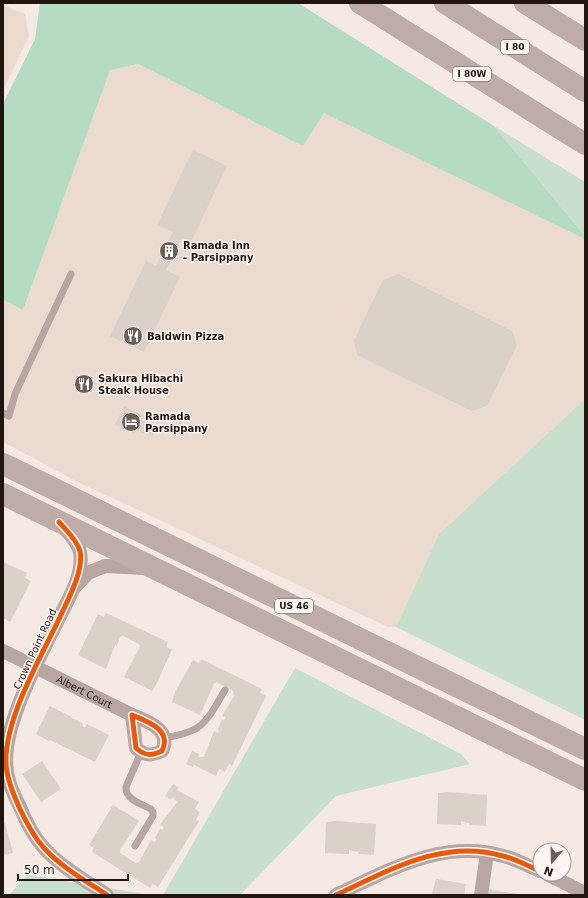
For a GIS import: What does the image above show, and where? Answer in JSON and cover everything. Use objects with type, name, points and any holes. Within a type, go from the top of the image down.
[{"type":"highway","name":"I 80W","points":[[360,3],[585,144]]},
{"type":"highway","name":"I 80","points":[[445,3],[585,91]]},
{"type":"highway","points":[[525,3],[585,40]]},
{"type":"highway","name":"US 46","points":[[3,464],[585,749]]},
{"type":"highway","name":"US 46","points":[[3,494],[585,780]]},
{"type":"street","name":"Crown Point Road","points":[[59,522],[75,541],[80,550],[81,560],[73,589],[13,721],[6,755],[8,778],[7,788],[44,848],[83,879],[107,895]]},
{"type":"street","name":"Crown Point Road","points":[[73,589],[88,573],[105,566],[154,569]]},
{"type":"street","name":"Albert Court","points":[[3,651],[147,721],[163,733],[164,738]]},
{"type":"street","points":[[132,715],[136,748],[143,754],[153,755],[162,751],[166,743],[164,738]]},
{"type":"street","points":[[336,895],[387,870],[415,860],[444,853],[464,851],[488,853],[504,856],[532,868]]},
{"type":"street","points":[[481,895],[488,853]]},
{"type":"street","points":[[563,882],[585,893]]},
{"type":"lane","points":[[3,413],[9,416],[15,394],[71,274]]},
{"type":"lane","points":[[164,738],[187,734],[199,728],[209,718],[225,690]]},
{"type":"lane","points":[[135,846],[153,816],[151,809],[128,796],[126,792],[128,781],[141,752]]},
{"type":"shaded area","points":[[3,5],[25,14],[29,36],[3,90]]},
{"type":"shaded area","points":[[138,64],[303,146],[324,112],[585,239],[585,399],[439,534],[396,627],[388,627],[74,480],[3,442],[3,300],[23,310],[110,70]]},
{"type":"green space","points":[[40,3],[298,3],[494,126],[585,236],[585,239],[324,113],[303,146],[138,64],[110,70],[23,310],[3,300],[3,104],[35,39]]},
{"type":"green space","points":[[494,126],[585,182],[585,236]]},
{"type":"green space","points":[[585,399],[585,720],[396,627],[439,534]]},
{"type":"green space","points":[[295,668],[461,754],[470,764],[336,796],[240,895],[163,895]]},
{"type":"green space","points":[[27,875],[151,895],[9,895]]},
{"type":"building","name":"Ramada Inn - Parsippany","points":[[193,150],[227,166],[191,242],[182,238],[166,270],[180,277],[144,352],[110,336],[146,261],[156,266],[173,232],[157,225]]},
{"type":"building","points":[[398,274],[512,331],[517,345],[487,406],[472,411],[357,355],[354,340],[383,280]]},
{"type":"building","name":"Ramada Parsippany","points":[[124,406],[143,415],[140,420],[157,427],[152,437],[136,430],[134,433],[115,425]]},
{"type":"building","points":[[3,562],[27,573],[25,578],[31,581],[10,622],[3,618]]},
{"type":"building","points":[[106,613],[168,642],[166,647],[172,649],[152,691],[124,677],[140,647],[139,644],[123,636],[120,637],[117,646],[115,645],[106,669],[78,655],[98,614],[104,617]]},
{"type":"building","points":[[201,659],[262,689],[260,693],[266,696],[232,766],[229,764],[225,772],[219,769],[216,776],[194,765],[193,767],[186,764],[192,751],[199,754],[198,757],[204,757],[214,731],[218,733],[222,719],[224,720],[226,717],[222,716],[234,696],[233,691],[217,682],[214,684],[200,715],[172,702],[175,692],[193,660],[199,663]]},
{"type":"building","points":[[50,706],[77,720],[83,724],[82,726],[85,728],[87,724],[109,735],[95,762],[36,734]]},
{"type":"building","points":[[42,761],[61,789],[41,802],[22,774]]},
{"type":"building","points":[[173,784],[179,788],[177,790],[199,802],[195,809],[200,812],[196,820],[199,821],[158,887],[152,884],[150,888],[92,852],[94,848],[89,845],[113,805],[139,821],[120,850],[120,853],[136,863],[139,862],[151,840],[155,842],[155,838],[160,829],[162,830],[164,827],[160,825],[177,802],[173,797],[171,800],[165,796]]},
{"type":"building","points":[[448,792],[487,795],[486,826],[469,825],[469,823],[461,821],[461,825],[437,824],[438,793]]},
{"type":"building","points":[[336,821],[376,824],[374,855],[358,854],[358,852],[349,850],[349,854],[325,853],[326,822]]},
{"type":"building","points":[[5,823],[13,853],[3,855],[3,824]]},
{"type":"building","points":[[436,879],[466,884],[464,895],[433,895],[432,893]]},
{"type":"building","points":[[487,889],[518,894],[518,895],[486,895]]},
{"type":"cycle path","points":[[59,522],[71,535],[79,547],[81,559],[80,567],[71,593],[17,708],[7,746],[6,764],[11,786],[19,807],[36,839],[66,868],[107,895]]},
{"type":"cycle path","points":[[132,715],[152,724],[161,732],[164,738],[162,751],[155,754],[145,754],[136,748],[132,715]]},
{"type":"cycle path","points":[[336,895],[396,867],[438,854],[459,851],[481,852],[503,856],[532,868]]},
{"type":"place","name":"Ramada Inn - Parsippany","points":[[169,251]]},
{"type":"place","name":"Baldwin Pizza","points":[[133,336]]},
{"type":"place","name":"Sakura Hibachi Steak House","points":[[84,384]]},
{"type":"place","name":"Ramada Parsippany","points":[[131,422]]}]
